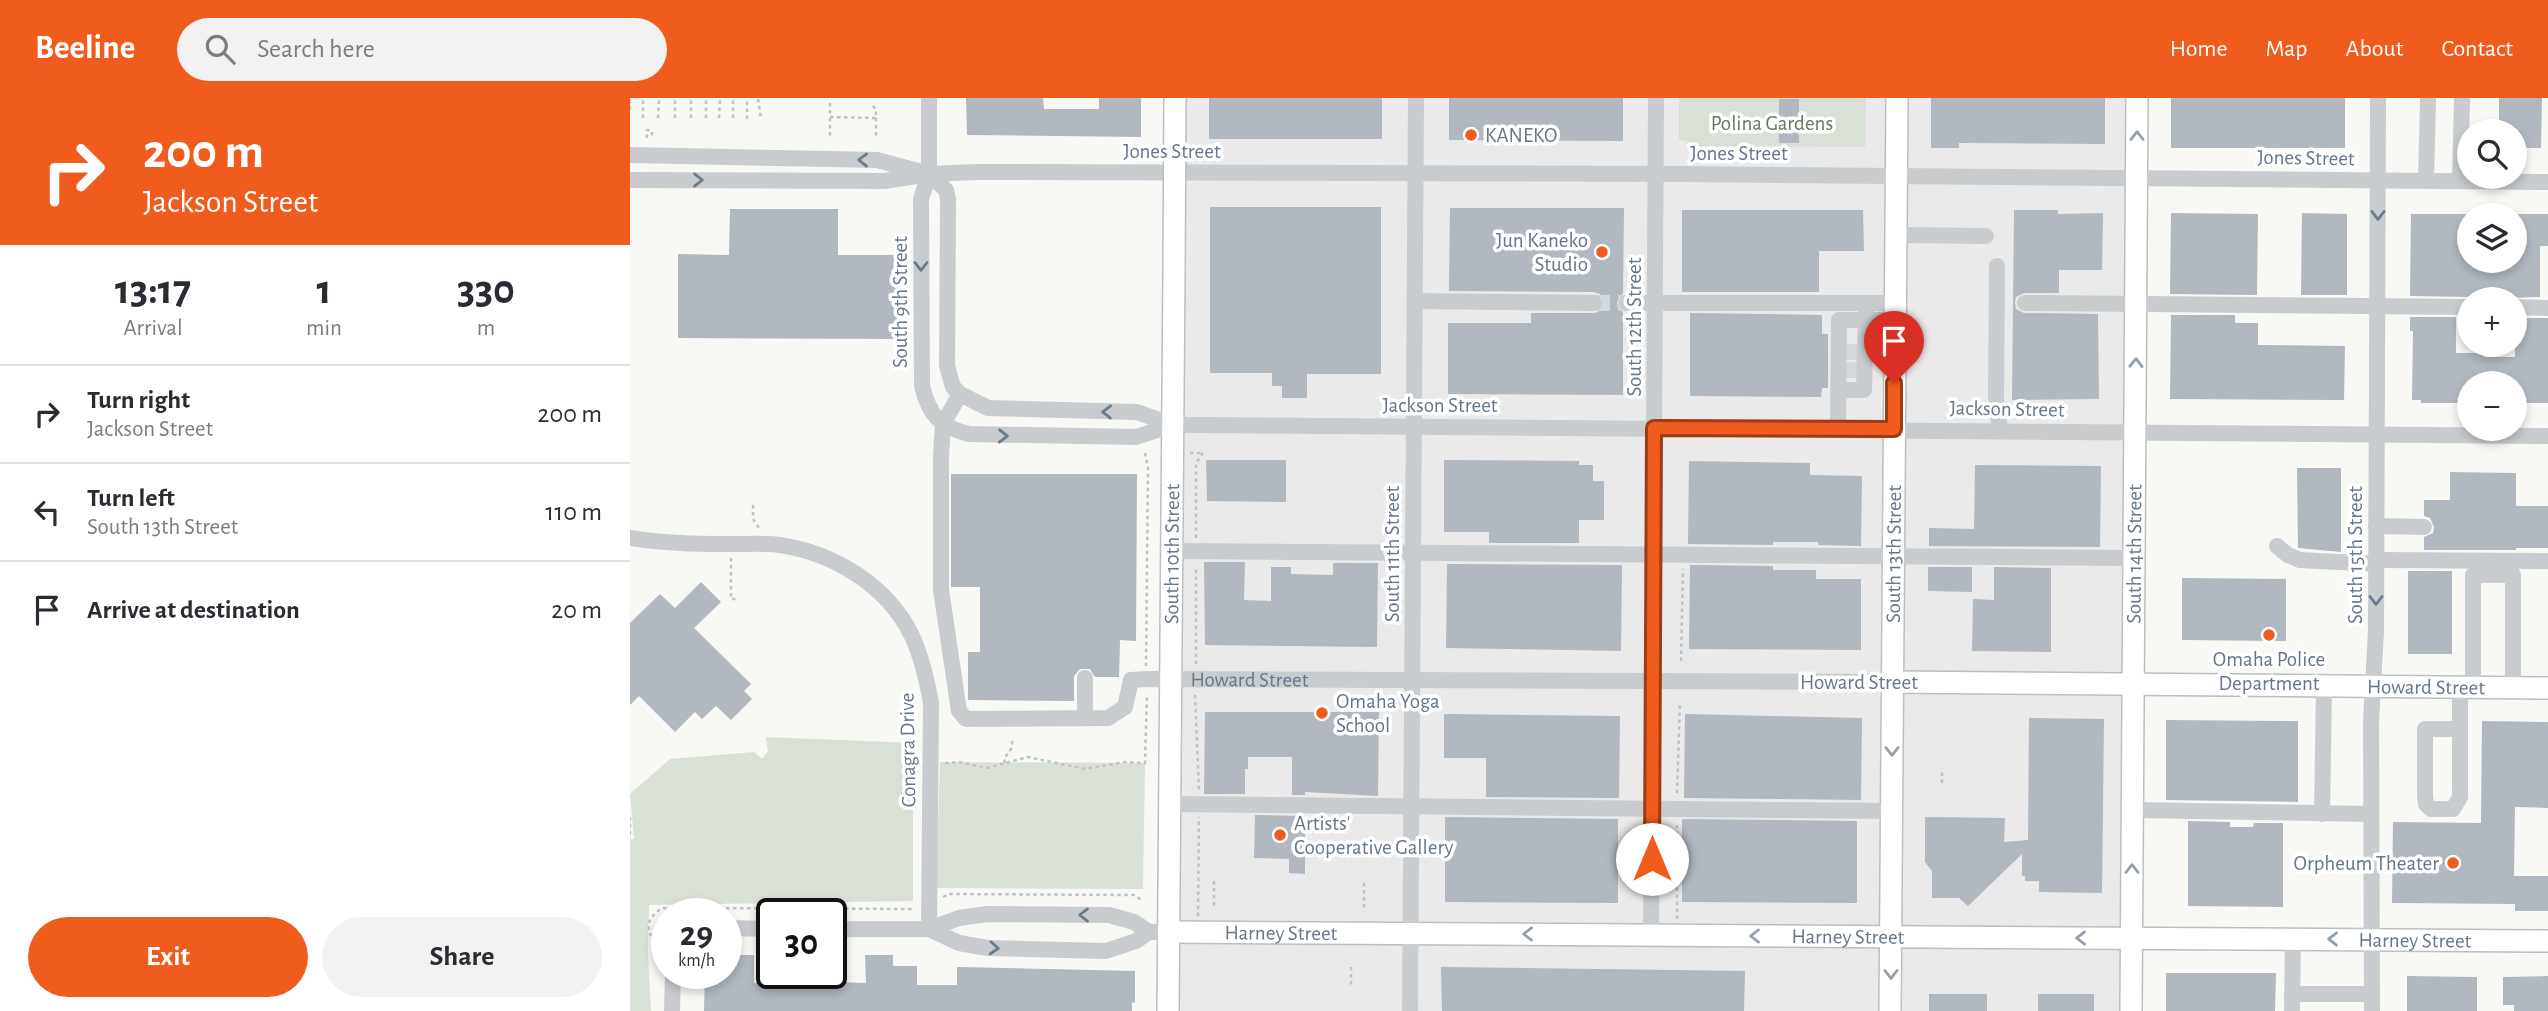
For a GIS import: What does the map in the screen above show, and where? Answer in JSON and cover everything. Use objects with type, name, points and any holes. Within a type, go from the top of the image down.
[{"type":"main road","name":"South 10th Street","points":[[1168,1011],[1159,932],[1170,804],[1175,98]]},
{"type":"main road","name":"South 13th Street","points":[[1890,1011],[1897,98]]},
{"type":"main road","name":"South 14th Street","points":[[2131,1011],[2137,98]]},
{"type":"main road","name":"Howard Street","points":[[1892,682],[2548,688]]},
{"type":"main road","name":"Harney Street","points":[[1159,932],[2548,941]]},
{"type":"street","name":"South 9th Street","points":[[929,98],[929,174],[921,200],[922,386],[926,403],[943,424]]},
{"type":"street","name":"South 11th Street","points":[[1410,1011],[1416,98]]},
{"type":"street","name":"South 12th Street","points":[[1651,935],[1656,98]]},
{"type":"street","name":"South 15th Street","points":[[2372,1003],[2371,814],[2376,562],[2378,98]]},
{"type":"street","points":[[2426,181],[2428,98]]},
{"type":"street","points":[[2461,119],[2462,98]]},
{"type":"street","name":"Jones Street","points":[[630,155],[877,160],[929,174]]},
{"type":"street","name":"Jones Street","points":[[630,180],[884,181],[929,174],[977,172],[1898,175],[2457,181]]},
{"type":"street","points":[[929,174],[946,190],[947,366],[953,387],[960,394],[943,424],[942,590],[959,711],[966,719],[1108,718],[1125,707],[1131,680],[1147,678]]},
{"type":"street","name":"Jones Street","points":[[2527,182],[2548,182]]},
{"type":"street","points":[[921,237],[948,224]]},
{"type":"street","points":[[1896,235],[1986,236]]},
{"type":"street","points":[[1997,266],[1996,399],[2000,430]]},
{"type":"street","points":[[1415,301],[1594,303]]},
{"type":"street","points":[[1627,303],[1895,312]]},
{"type":"street","points":[[2025,303],[2457,307]]},
{"type":"street","points":[[2527,307],[2548,307]]},
{"type":"street","points":[[1838,429],[1839,320],[1866,311]]},
{"type":"street","points":[[1838,390],[1864,390],[1861,370],[1866,311]]},
{"type":"street","name":"Jackson Street","points":[[960,394],[988,408],[1137,412],[1172,425]]},
{"type":"street","name":"Jackson Street","points":[[943,424],[969,435],[1124,437],[1144,435],[1172,425],[2548,436]]},
{"type":"street","points":[[2376,526],[2424,527]]},
{"type":"street","name":"Conagra Drive","points":[[630,538],[671,542],[778,544],[810,551],[846,566],[892,607],[911,635],[925,671],[931,703],[921,902],[929,929]]},
{"type":"street","points":[[2277,546],[2300,560],[2548,561]]},
{"type":"street","points":[[1172,551],[2134,558]]},
{"type":"street","points":[[2459,729],[2425,729],[2426,804],[2431,809],[2453,809],[2458,803],[2459,729],[2466,688],[2473,575],[2513,575],[2513,688]]},
{"type":"street","points":[[1085,678],[1085,718]]},
{"type":"street","name":"Howard Street","points":[[1147,678],[1892,682]]},
{"type":"street","points":[[2322,814],[2323,687]]},
{"type":"street","points":[[1170,804],[1892,811]]},
{"type":"street","points":[[2133,810],[2371,814]]},
{"type":"street","name":"Harney Street","points":[[847,929],[929,929],[959,918],[987,914],[1109,915],[1159,932]]},
{"type":"street","name":"Harney Street","points":[[929,929],[958,943],[988,948],[1106,951],[1159,932]]},
{"type":"street","points":[[2292,1011],[2293,939]]},
{"type":"street","points":[[670,989],[672,1011]]},
{"type":"street","points":[[2292,994],[2372,1003]]},
{"type":"path","points":[[630,99],[630,110]]},
{"type":"path","points":[[643,99],[643,118]]},
{"type":"path","points":[[658,118],[659,99]]},
{"type":"path","points":[[675,118],[676,99]]},
{"type":"path","points":[[691,99],[691,118]]},
{"type":"path","points":[[706,99],[706,118]]},
{"type":"path","points":[[719,118],[720,99]]},
{"type":"path","points":[[733,99],[733,118]]},
{"type":"path","points":[[747,99],[747,119]]},
{"type":"path","points":[[758,99],[761,119]]},
{"type":"path","points":[[830,103],[830,139]]},
{"type":"path","points":[[871,104],[876,109],[876,139]]},
{"type":"path","points":[[830,117],[876,118]]},
{"type":"path","points":[[650,129],[650,138]]},
{"type":"path","points":[[940,762],[959,762],[987,768],[1028,757],[1085,769],[1125,762],[1144,763],[1148,468],[1144,453]]},
{"type":"path","points":[[753,505],[753,519],[760,528],[760,534]]},
{"type":"path","points":[[731,555],[731,599],[738,599]]},
{"type":"path","points":[[1681,661],[1683,555]]},
{"type":"path","points":[[1005,763],[1004,759],[1011,749],[1013,738]]},
{"type":"path","points":[[1942,771],[1942,783]]},
{"type":"path","points":[[630,817],[630,835]]},
{"type":"path","points":[[1214,881],[1214,907]]},
{"type":"path","points":[[1364,883],[1364,908]]},
{"type":"path","points":[[742,908],[913,909],[921,902],[949,894],[1134,895],[1143,901]]},
{"type":"path","points":[[913,909],[921,902]]},
{"type":"path","points":[[1350,967],[1351,986]]},
{"type":"shaded area","points":[[1177,98],[2137,98],[2131,1011],[1168,1011]]},
{"type":"green space","name":"Polina Gardens","points":[[1679,98],[1866,98],[1865,147],[1687,146],[1687,141],[1679,140]]},
{"type":"green space","points":[[766,737],[913,743],[913,901],[847,902],[847,898],[756,898],[756,903],[742,904],[742,898],[651,898],[648,954],[651,1011],[630,1011],[630,839],[634,839],[630,794],[670,759],[754,752],[762,759],[768,751]]},
{"type":"green space","points":[[940,762],[1145,763],[1143,889],[936,888]]},
{"type":"building","points":[[966,98],[1043,98],[1044,109],[1099,109],[1099,98],[1141,98],[1141,137],[967,135]]},
{"type":"building","points":[[1209,98],[1382,98],[1382,139],[1209,139]]},
{"type":"building","points":[[1449,98],[1623,98],[1623,141],[1449,140]]},
{"type":"building","points":[[1931,98],[2105,98],[2105,144],[1959,143],[1959,148],[1931,148]]},
{"type":"building","points":[[2171,98],[2345,98],[2345,148],[2171,148]]},
{"type":"building","points":[[2499,98],[2542,98],[2541,148],[2527,148],[2527,119],[2499,119]]},
{"type":"building","points":[[1779,99],[1799,99],[1799,143],[1779,143]]},
{"type":"building","points":[[1210,207],[1381,207],[1381,374],[1307,374],[1307,398],[1282,398],[1282,386],[1272,386],[1272,373],[1210,373]]},
{"type":"building","points":[[1450,208],[1624,208],[1623,293],[1617,302],[1618,309],[1623,312],[1623,395],[1448,394],[1448,323],[1531,323],[1531,313],[1595,313],[1603,309],[1604,302],[1600,294],[1594,292],[1449,291]]},
{"type":"building","points":[[730,209],[838,209],[838,255],[899,255],[898,339],[678,338],[678,254],[729,255]]},
{"type":"building","points":[[1682,210],[1863,210],[1864,251],[1819,251],[1819,292],[1682,292]]},
{"type":"building","points":[[2014,210],[2058,210],[2058,214],[2103,213],[2102,270],[2059,270],[2059,293],[2024,293],[2016,297],[2015,302],[2016,309],[2024,313],[2098,314],[2099,399],[2012,400]]},
{"type":"building","points":[[2171,213],[2258,214],[2257,295],[2170,294]]},
{"type":"building","points":[[2302,213],[2347,214],[2347,295],[2301,295]]},
{"type":"building","points":[[2411,214],[2457,214],[2457,273],[2527,273],[2527,214],[2548,214],[2548,246],[2540,246],[2540,297],[2527,297],[2527,287],[2457,287],[2457,297],[2410,296]]},
{"type":"building","points":[[1690,313],[1822,315],[1822,334],[1828,334],[1828,388],[1822,388],[1821,397],[1690,396]]},
{"type":"building","points":[[2171,315],[2235,315],[2235,323],[2258,323],[2258,345],[2345,346],[2344,400],[2170,399]]},
{"type":"building","points":[[2410,317],[2456,317],[2457,357],[2527,357],[2527,318],[2548,318],[2548,403],[2527,403],[2527,371],[2457,371],[2457,403],[2421,403],[2421,400],[2412,400],[2413,331],[2410,331]]},
{"type":"building","points":[[1206,460],[1286,460],[1286,502],[1207,501]]},
{"type":"building","points":[[1444,460],[1579,461],[1579,465],[1593,465],[1593,481],[1604,481],[1604,520],[1579,520],[1579,543],[1489,543],[1489,532],[1444,532]]},
{"type":"building","points":[[1689,461],[1810,463],[1810,475],[1862,476],[1861,546],[1818,545],[1818,542],[1773,542],[1773,545],[1688,544]]},
{"type":"building","points":[[1975,465],[2101,466],[2100,547],[1929,546],[1929,528],[1974,529]]},
{"type":"building","points":[[2297,468],[2341,468],[2341,552],[2298,548]]},
{"type":"building","points":[[2450,472],[2516,473],[2516,506],[2548,506],[2548,548],[2424,550],[2424,537],[2433,533],[2434,527],[2430,518],[2424,516],[2424,500],[2450,500]]},
{"type":"building","points":[[951,474],[1137,474],[1136,641],[1120,640],[1119,677],[1095,677],[1090,669],[1080,669],[1074,676],[1074,701],[968,700],[968,652],[980,652],[980,587],[951,587]]},
{"type":"building","points":[[1204,562],[1245,562],[1244,600],[1271,601],[1271,567],[1291,567],[1291,574],[1333,575],[1333,563],[1378,563],[1377,647],[1205,645]]},
{"type":"building","points":[[1447,564],[1622,565],[1621,651],[1446,648]]},
{"type":"building","points":[[1690,565],[1773,566],[1773,570],[1816,570],[1816,579],[1861,579],[1861,650],[1689,649]]},
{"type":"building","points":[[1928,567],[1972,567],[1972,592],[1928,591]]},
{"type":"building","points":[[1994,567],[2051,568],[2051,652],[1972,651],[1973,599],[1994,600]]},
{"type":"building","points":[[2408,571],[2452,571],[2452,654],[2408,654]]},
{"type":"building","points":[[2182,578],[2286,579],[2286,641],[2182,640]]},
{"type":"building","points":[[701,582],[721,602],[694,628],[751,684],[744,691],[752,699],[731,720],[716,706],[702,719],[695,712],[675,732],[639,696],[630,705],[630,623],[660,594],[675,608]]},
{"type":"building","points":[[1205,712],[1379,712],[1378,796],[1305,792],[1305,795],[1292,795],[1292,757],[1248,757],[1245,794],[1204,794]]},
{"type":"building","points":[[1444,714],[1620,716],[1619,798],[1486,797],[1486,758],[1444,758]]},
{"type":"building","points":[[1685,714],[1862,718],[1861,800],[1684,798]]},
{"type":"building","points":[[2029,718],[2104,719],[2102,893],[2039,892],[2039,881],[2025,881],[2025,876],[2022,876],[2022,854],[1968,906],[1959,898],[1932,898],[1932,871],[1925,862],[1925,817],[2005,818],[2004,842],[2028,840]]},
{"type":"building","points":[[2166,720],[2298,721],[2298,802],[2166,800]]},
{"type":"building","points":[[2482,721],[2548,722],[2548,808],[2515,807],[2514,876],[2548,876],[2548,911],[2515,911],[2515,904],[2392,903],[2393,822],[2481,823]]},
{"type":"building","name":"Artists' Cooperative Gallery","points":[[1255,815],[1305,816],[1305,874],[1289,873],[1289,859],[1254,858]]},
{"type":"building","points":[[1445,817],[1618,819],[1618,903],[1445,902]]},
{"type":"building","points":[[1682,819],[1857,821],[1857,903],[1682,902]]},
{"type":"building","points":[[2188,821],[2230,822],[2230,827],[2253,827],[2254,823],[2283,823],[2283,907],[2188,906]]},
{"type":"building","points":[[742,955],[754,955],[756,989],[847,989],[847,982],[866,983],[865,955],[893,955],[893,966],[917,966],[917,985],[957,985],[957,967],[1135,971],[1135,1003],[1132,1002],[1132,1011],[704,1011],[705,989],[742,989]]},
{"type":"building","points":[[1441,967],[1745,971],[1744,1011],[1442,1011]]},
{"type":"building","points":[[2166,973],[2276,973],[2275,1011],[2166,1011]]},
{"type":"building","points":[[2407,976],[2477,977],[2477,1011],[2407,1011]]},
{"type":"building","points":[[2548,976],[2548,1011],[2514,1011],[2514,1005],[2503,1005],[2503,977]]},
{"type":"building","points":[[1929,994],[1987,994],[1987,1011],[1929,1011]]},
{"type":"building","points":[[2038,994],[2094,994],[2094,1011],[2038,1011]]},
{"type":"tunnel","points":[[1594,303],[1627,303]]},
{"type":"tunnel","points":[[1842,352],[1858,352]]},
{"type":"tunnel","points":[[1841,370],[1858,370]]},
{"type":"place","name":"KANEKO","points":[[1471,135]]},
{"type":"place","name":"Jun Kaneko Studio","points":[[1602,252]]},
{"type":"place","name":"Omaha Police Department","points":[[2269,635]]},
{"type":"place","name":"Omaha Yoga School","points":[[1322,713]]},
{"type":"place","name":"Artists' Cooperative Gallery","points":[[1280,835]]},
{"type":"place","name":"Orpheum Theater","points":[[2453,863]]},
{"type":"route","points":[[1652,859],[1654,428],[1894,429],[1894,383]]}]
